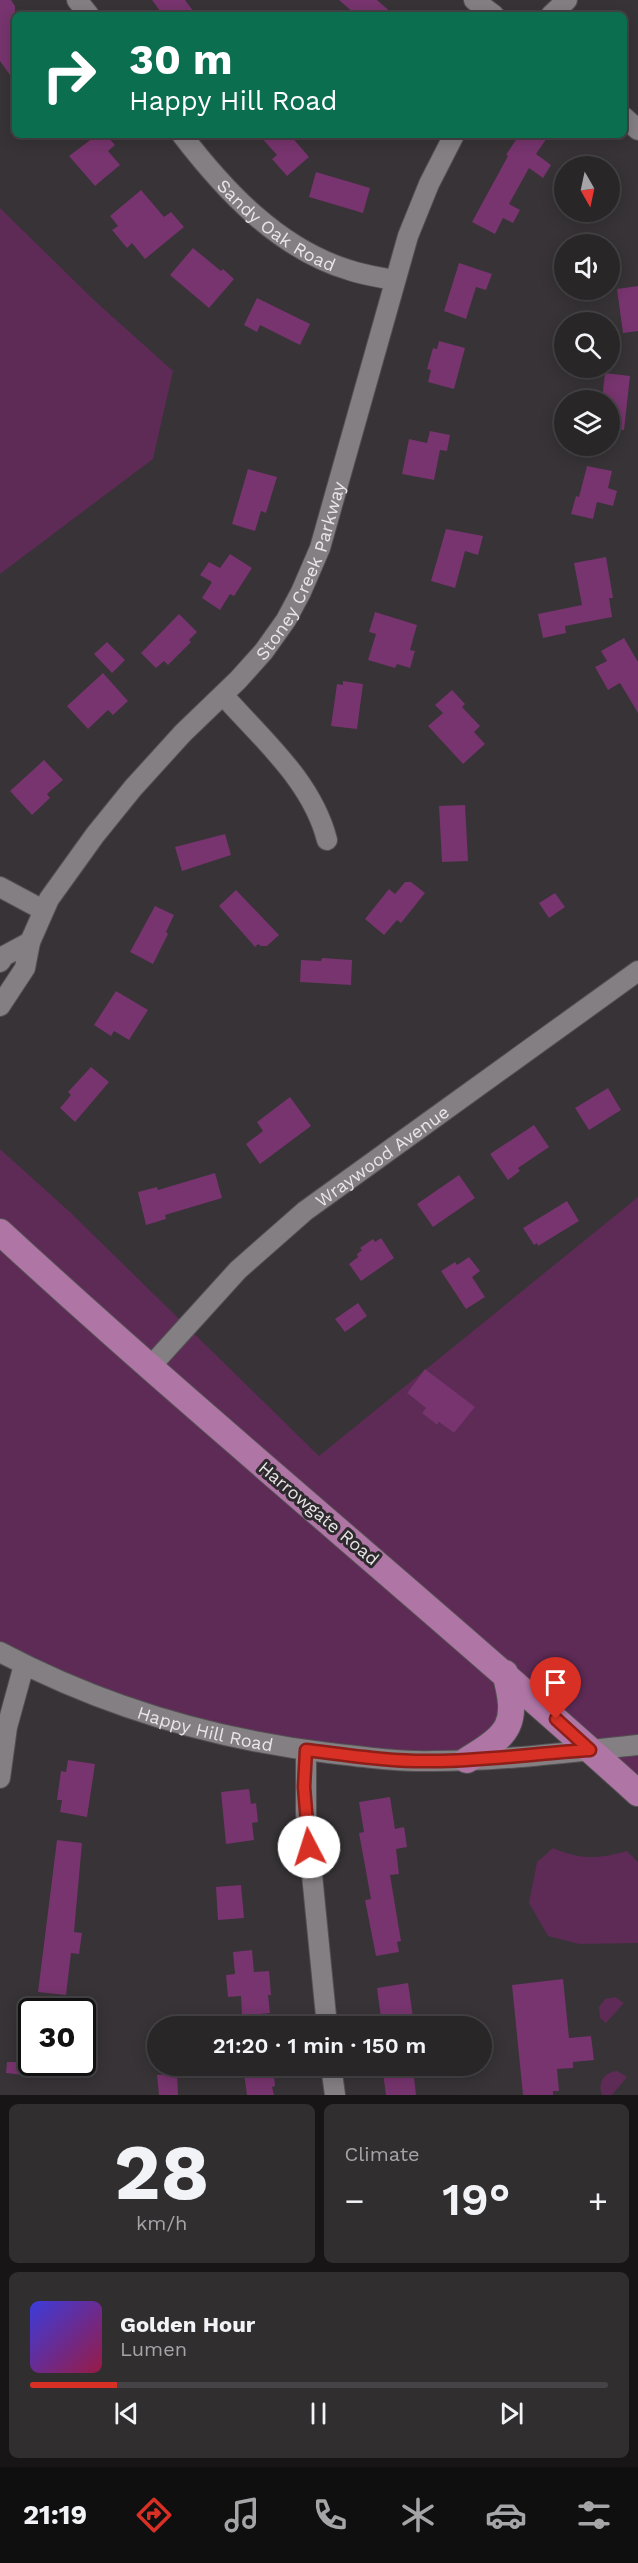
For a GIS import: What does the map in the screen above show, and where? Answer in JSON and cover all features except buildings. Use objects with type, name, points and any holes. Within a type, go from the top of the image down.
[{"type":"main road","name":"Harrowgate Road","points":[[0,1232],[150,1367],[505,1673],[638,1793]]},
{"type":"main road","points":[[467,1760],[498,1741],[509,1723],[512,1699],[505,1673]]},
{"type":"street","points":[[77,0],[87,12]]},
{"type":"street","points":[[474,0],[490,12]]},
{"type":"street","points":[[554,12],[567,0]]},
{"type":"street","points":[[627,120],[638,130]]},
{"type":"street","name":"Sandy Oak Road","points":[[184,138],[237,200],[298,247],[326,262],[349,270],[394,280]]},
{"type":"street","name":"Stoney Creek Parkway","points":[[0,1006],[26,968],[30,942],[43,910],[95,835],[133,788],[183,733],[264,651],[286,620],[320,548],[408,236],[429,184],[452,138]]},
{"type":"street","points":[[223,695],[295,775],[321,818],[327,840]]},
{"type":"street","points":[[0,887],[43,910]]},
{"type":"street","points":[[0,962],[4,956],[30,942]]},
{"type":"street","name":"Wraywood Avenue","points":[[150,1367],[238,1269],[305,1211],[638,971]]},
{"type":"street","name":"Happy Hill Road","points":[[0,1653],[73,1689],[135,1711],[197,1730],[306,1750],[372,1758],[467,1760],[638,1745]]},
{"type":"street","points":[[0,1778],[8,1691],[24,1665]]},
{"type":"street","points":[[306,1750],[306,1814],[326,2016]]},
{"type":"street","points":[[332,2076],[335,2095]]},
{"type":"shaded area","points":[[0,208],[95,301],[173,371],[153,459],[0,574]]},
{"type":"shaded area","points":[[0,1149],[71,1213],[319,1456],[423,1371],[407,1393],[426,1408],[422,1413],[437,1425],[439,1422],[454,1433],[474,1407],[426,1369],[638,1197],[638,1793],[512,1699],[467,1760],[197,1729],[0,1652]]},
{"type":"shaded area","points":[[553,1848],[572,1855],[590,1857],[627,1851],[638,1862],[638,1943],[579,1944],[548,1936],[529,1903],[537,1862]]},
{"type":"shaded area","points":[[615,1997],[624,2003],[606,2023],[600,2018],[599,2007],[605,1999]]},
{"type":"shaded area","points":[[617,2071],[627,2077],[612,2095],[602,2095],[601,2082],[608,2073]]},
{"type":"route","points":[[309,1847],[304,1787],[306,1750],[372,1758],[432,1761],[492,1760],[590,1750],[556,1719]]}]
